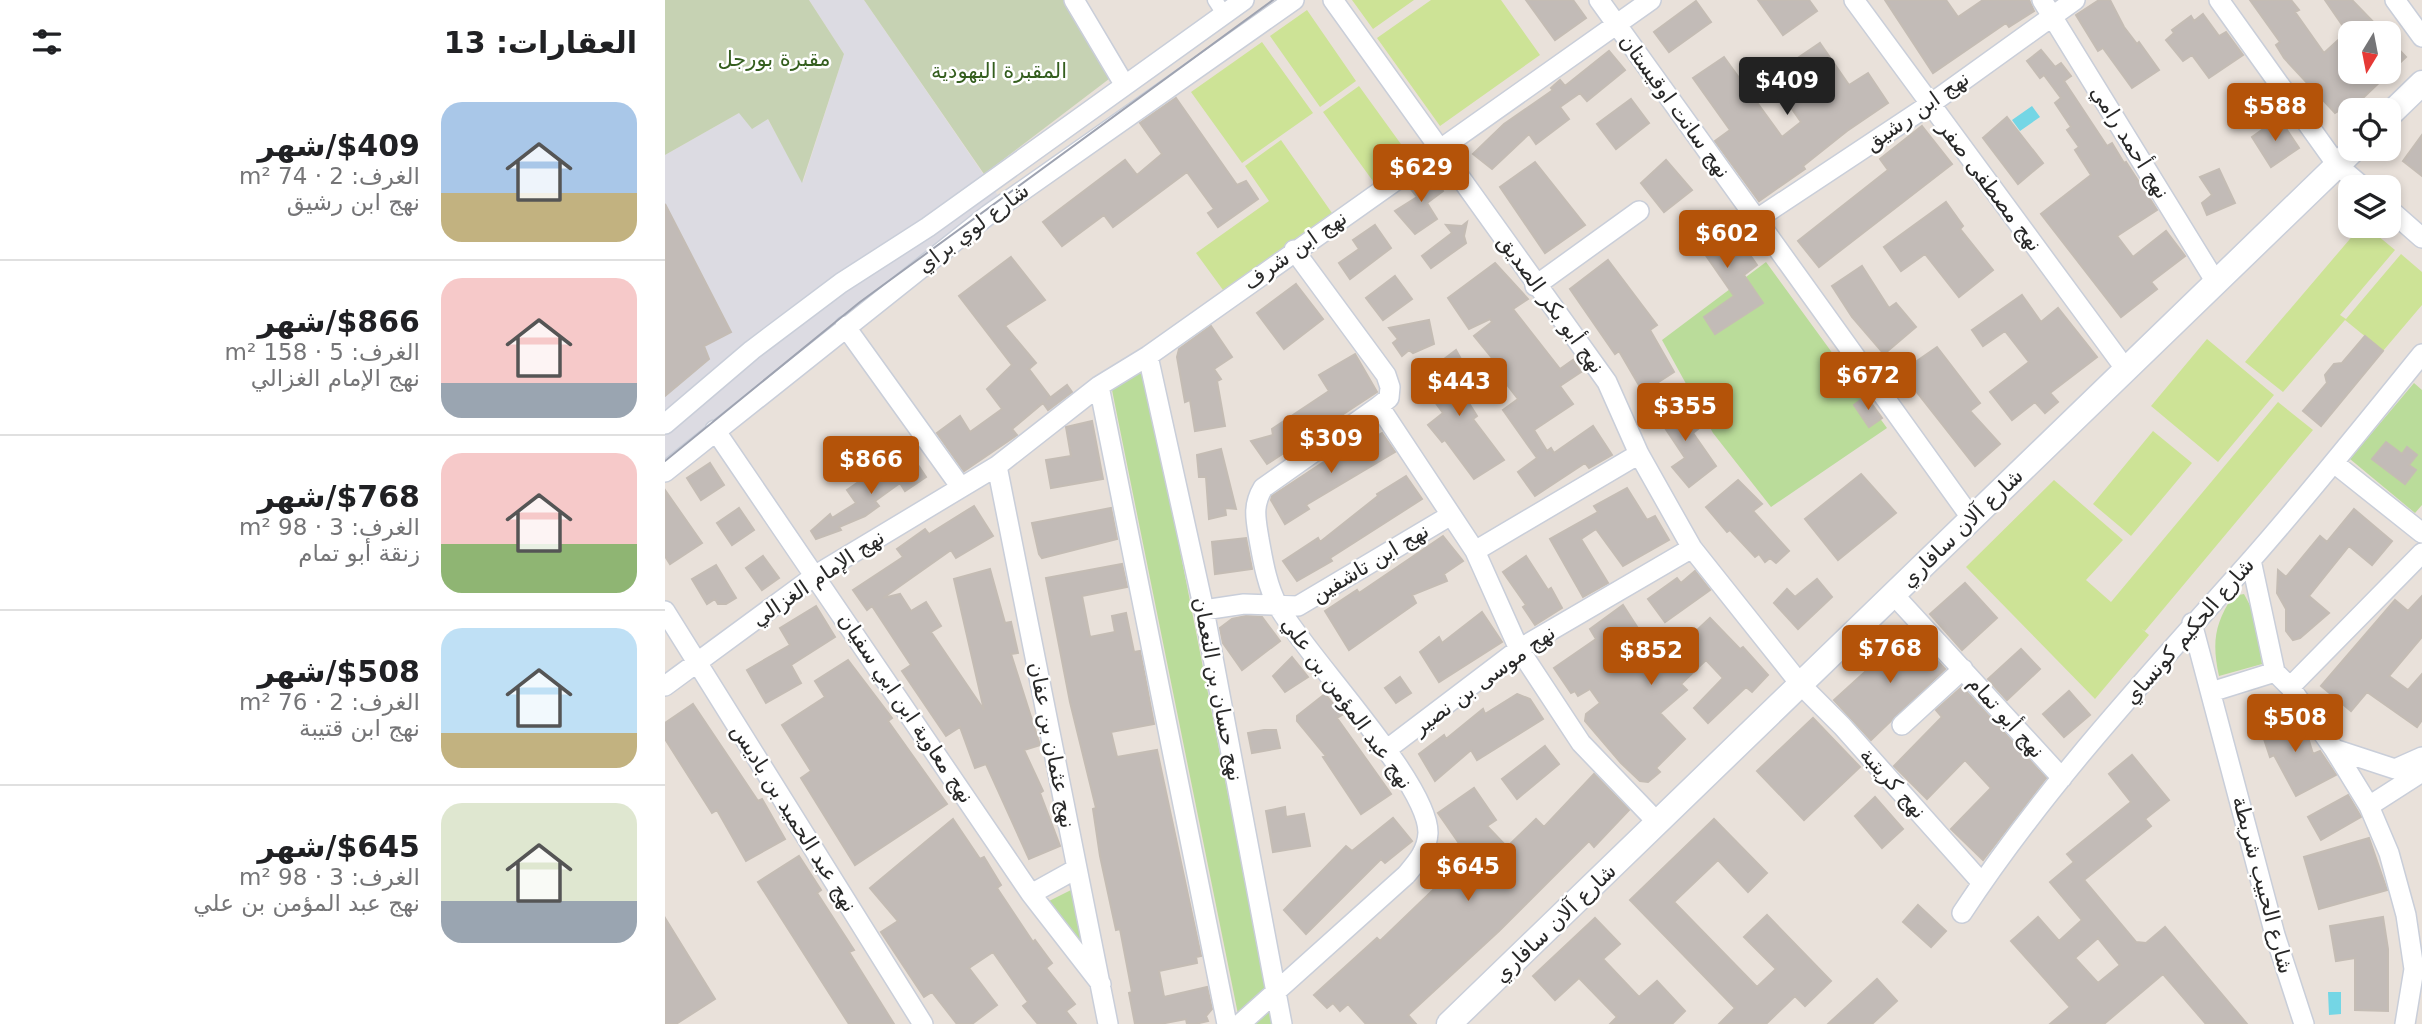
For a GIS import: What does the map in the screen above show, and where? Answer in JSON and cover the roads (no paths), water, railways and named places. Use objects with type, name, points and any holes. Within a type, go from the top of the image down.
[{"type":"street","points":[[1074,0],[1124,84]]},
{"type":"street","name":"شارع لوي براي","points":[[665,424],[752,351],[841,283],[927,227],[1124,84],[1219,7],[1244,0]]},
{"type":"street","name":"شارع لوي براي","points":[[665,472],[845,326],[988,215],[1294,0]]},
{"type":"street","name":"نهج أبو بكر الصديق","points":[[1333,0],[1535,286],[1607,382],[1639,454],[1692,548],[1801,685]]},
{"type":"street","name":"نهج سانت اوقيستان","points":[[1599,0],[1972,519]]},
{"type":"street","name":"نهج ابن شرف","points":[[1147,356],[1651,0]]},
{"type":"street","name":"نهج مصطفى صفر","points":[[1854,0],[2127,371]]},
{"type":"street","name":"نهج ابن رشيق","points":[[1757,219],[1929,105],[2047,8],[2075,0]]},
{"type":"street","points":[[2219,0],[2338,147]]},
{"type":"street","points":[[2395,0],[2422,37]]},
{"type":"street","name":"نهج أحمد رامي","points":[[2047,8],[2217,284]]},
{"type":"street","points":[[2401,103],[2422,83]]},
{"type":"street","name":"شارع آلان سافاري","points":[[1449,1024],[2342,161]]},
{"type":"street","points":[[1535,286],[1639,211]]},
{"type":"street","points":[[2401,220],[2422,238]]},
{"type":"street","points":[[1294,250],[1386,375],[1391,387],[1389,398],[1379,406],[1475,551],[1519,649],[1581,743],[1658,822]]},
{"type":"street","points":[[845,326],[960,486]]},
{"type":"street","name":"شارع الحكيم كونساي","points":[[1962,913],[2021,827],[2192,623],[2251,560],[2334,463],[2422,354]]},
{"type":"street","name":"نهج الإمام الغزالي","points":[[665,686],[816,575],[997,466],[1099,386],[1147,356]]},
{"type":"street","name":"نهج حسان بن النعمان","points":[[1147,356],[1204,610],[1282,1024]]},
{"type":"street","points":[[1099,386],[1227,1024]]},
{"type":"street","name":"نهج عبد المؤمن بن علي","points":[[1240,1024],[1406,875],[1423,853],[1428,832],[1421,808],[1386,750],[1278,607],[1263,559],[1254,505],[1263,488],[1379,406]]},
{"type":"street","name":"نهج معاوية ابن ابي سفيان","points":[[715,430],[1031,894],[1101,984]]},
{"type":"street","points":[[1475,551],[1639,454]]},
{"type":"street","points":[[2334,463],[2422,533]]},
{"type":"street","name":"نهج عثمان بن عفان","points":[[997,466],[1108,1024]]},
{"type":"street","name":"نهج ابن تاشفين","points":[[1204,610],[1244,604],[1298,606],[1451,515]]},
{"type":"street","name":"نهج موسى بن نصير","points":[[1386,750],[1519,649],[1692,548]]},
{"type":"street","points":[[2290,687],[2422,553]]},
{"type":"street","points":[[2251,560],[2275,672],[2290,687],[2334,749],[2368,806],[2389,853],[2418,970],[2405,1024]]},
{"type":"street","name":"نهج أبو تمام","points":[[1893,594],[2062,778]]},
{"type":"street","name":"نهج عبد الحميد بن باديس","points":[[665,611],[923,1024]]},
{"type":"street","name":"شارع الحبيب شريطة","points":[[2192,623],[2275,935],[2304,1024]]},
{"type":"street","points":[[1902,725],[1963,669]]},
{"type":"street","points":[[2211,692],[2275,672]]},
{"type":"street","name":"نهج كريتبة","points":[[1801,685],[1842,726],[1982,883]]},
{"type":"street","points":[[2334,749],[2395,769],[2422,758]]},
{"type":"street","points":[[2368,806],[2422,772]]},
{"type":"street","points":[[1031,894],[1076,869]]},
{"type":"water","points":[[2032,106],[2040,117],[2020,131],[2012,120]]},
{"type":"water","points":[[2328,992],[2341,992],[2341,1014],[2329,1015]]},
{"type":"tram line","points":[[665,461],[860,302],[1273,0]]},
{"type":"park label","name":"مقبرة بورجل","points":[[774,59]]},
{"type":"park label","name":"المقبرة اليهودية","points":[[999,71]]}]
